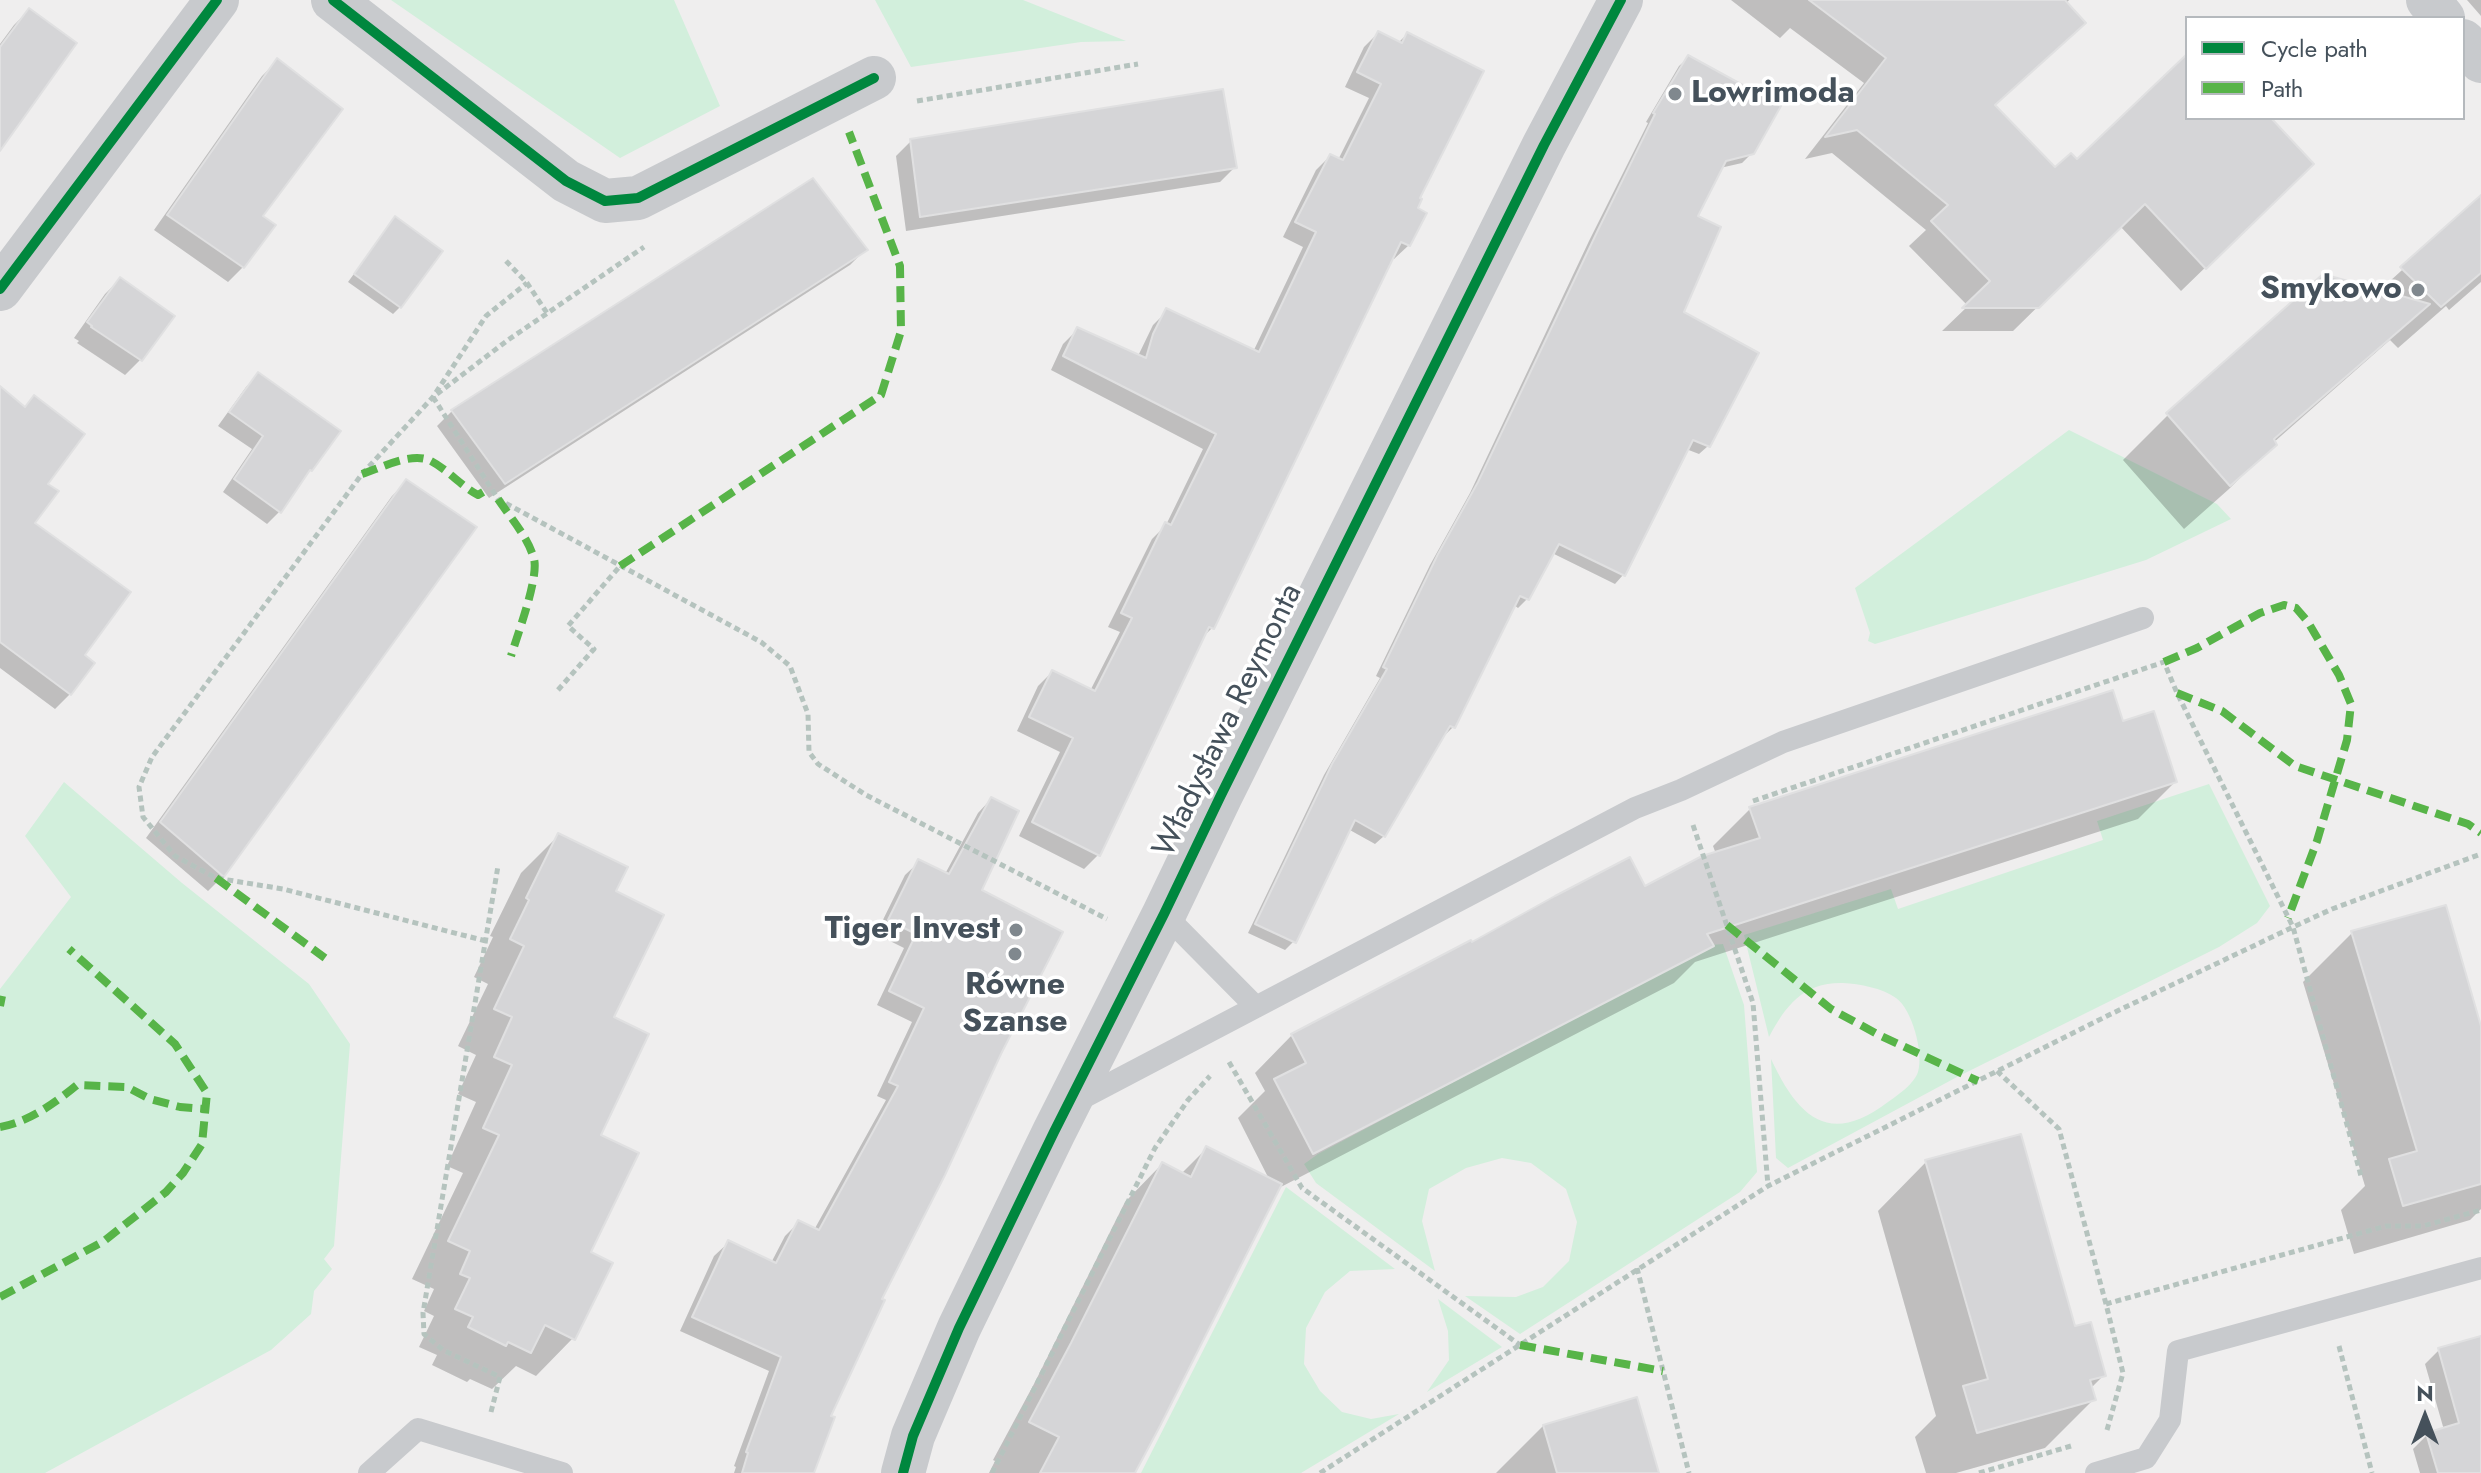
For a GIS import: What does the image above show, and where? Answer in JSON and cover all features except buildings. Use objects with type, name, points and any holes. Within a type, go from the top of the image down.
[{"type":"street","points":[[0,289],[217,0]]},
{"type":"street","points":[[333,0],[566,181],[605,201],[638,198],[874,78]]},
{"type":"street","name":"Władysława Reymonta","points":[[903,1473],[913,1436],[959,1328],[1067,1106],[1544,145],[1621,0]]},
{"type":"street","points":[[2428,0],[2441,16]]},
{"type":"street","points":[[2465,43],[2481,61]]},
{"type":"lane","points":[[1067,1106],[1635,808],[1783,742],[2143,618]]},
{"type":"lane","points":[[1164,914],[1256,1007]]},
{"type":"lane","points":[[2096,1473],[2146,1458],[2170,1420],[2178,1351],[2481,1268]]},
{"type":"lane","points":[[369,1473],[418,1429],[562,1473]]},
{"type":"path","points":[[914,102],[1138,64]]},
{"type":"path","points":[[433,397],[547,313],[646,246]]},
{"type":"path","points":[[506,261],[527,283],[547,313]]},
{"type":"path","points":[[486,941],[283,889],[216,878],[175,856],[143,817],[139,787],[152,757],[362,474],[433,397],[486,316],[527,283]]},
{"type":"path","points":[[433,397],[498,499],[761,642],[790,666],[808,714],[809,752],[818,764],[866,795],[1117,924]]},
{"type":"path","points":[[558,690],[594,649],[568,626],[620,566]]},
{"type":"path","points":[[1751,801],[2164,662],[2293,927],[2361,1176]]},
{"type":"path","points":[[1680,826],[1692,821],[1753,1003],[1768,1186]]},
{"type":"path","points":[[1320,1473],[1768,1186],[2293,927],[2332,909],[2481,854]]},
{"type":"path","points":[[481,1447],[500,1377],[443,1350],[424,1334],[423,1313],[498,866]]},
{"type":"path","points":[[1216,1028],[1229,1061],[1302,1188],[1520,1345]]},
{"type":"path","points":[[992,1473],[1155,1148],[1188,1100],[1216,1069],[1229,1061]]},
{"type":"path","points":[[1997,1071],[2059,1129],[2106,1304]]},
{"type":"path","points":[[1637,1268],[1689,1473]]},
{"type":"path","points":[[2330,1310],[2372,1473]]},
{"type":"green space","points":[[391,0],[674,0],[720,106],[620,158]]},
{"type":"green space","points":[[875,0],[1023,0],[1126,41],[1081,42],[911,67]]},
{"type":"green space","points":[[2069,430],[2217,504],[2231,519],[2146,560],[1875,644],[1868,641],[1870,633],[1855,588]]},
{"type":"green space","points":[[64,782],[182,883],[309,984],[350,1044],[334,1246],[324,1259],[332,1269],[314,1291],[311,1314],[271,1350],[45,1473],[0,1473],[0,989],[71,897],[25,836]]},
{"type":"green space","points":[[2209,784],[2270,906],[2257,923],[2219,947],[1957,1077],[1788,1168],[1776,1158],[1771,1059],[1792,1097],[1804,1110],[1832,1123],[1849,1122],[1888,1102],[1913,1081],[1918,1072],[1918,1043],[1912,1021],[1896,998],[1871,987],[1843,983],[1807,991],[1782,1015],[1769,1037],[1744,935],[1891,889],[1898,909],[2103,840],[2097,821]]},
{"type":"green space","points":[[1723,944],[1744,1005],[1757,1172],[1740,1192],[1520,1334],[1465,1296],[1516,1297],[1543,1287],[1569,1261],[1577,1222],[1566,1189],[1531,1163],[1502,1158],[1466,1168],[1429,1189],[1422,1221],[1435,1271],[1316,1183],[1304,1164],[1711,945]]},
{"type":"green space","points":[[1286,1187],[1395,1269],[1350,1271],[1325,1292],[1306,1328],[1304,1364],[1320,1391],[1342,1412],[1371,1419],[1399,1414],[1301,1473],[1141,1473]]},
{"type":"green space","points":[[1438,1299],[1502,1347],[1427,1392],[1449,1360],[1448,1331]]},
{"type":"marked path","points":[[620,566],[881,395],[901,331],[900,266],[849,132]]},
{"type":"marked path","points":[[362,474],[396,462],[423,458],[478,495],[490,488]]},
{"type":"marked path","points":[[498,499],[523,535],[535,568],[531,593],[511,656]]},
{"type":"marked path","points":[[2164,662],[2197,648],[2260,613],[2284,605],[2296,608],[2308,622],[2339,675],[2351,704],[2347,740],[2317,841],[2288,918]]},
{"type":"marked path","points":[[2177,693],[2222,711],[2295,766],[2468,824],[2481,833]]},
{"type":"marked path","points":[[216,878],[325,958]]},
{"type":"marked path","points":[[1727,925],[1831,1009],[1978,1081]]},
{"type":"marked path","points":[[0,1297],[104,1241],[166,1192],[202,1144],[207,1093],[175,1044],[69,949]]},
{"type":"marked path","points":[[0,1006],[2,996]]},
{"type":"marked path","points":[[0,1127],[31,1116],[77,1085],[127,1087],[150,1099],[180,1107],[205,1109]]},
{"type":"marked path","points":[[1520,1345],[1663,1371]]},
{"type":"cycle path","points":[[0,289],[217,0]]},
{"type":"cycle path","points":[[333,0],[566,181],[605,201],[638,198],[874,78]]},
{"type":"cycle path","points":[[903,1473],[913,1436],[959,1328],[1054,1132],[1544,145],[1621,0]]},
{"type":"place","name":"Lowrimoda","points":[[1675,94]]},
{"type":"place","name":"Smykowo","points":[[2418,290]]},
{"type":"place","name":"Tiger Invest","points":[[1016,930]]},
{"type":"place","name":"Równe Szanse","points":[[1015,954]]}]
